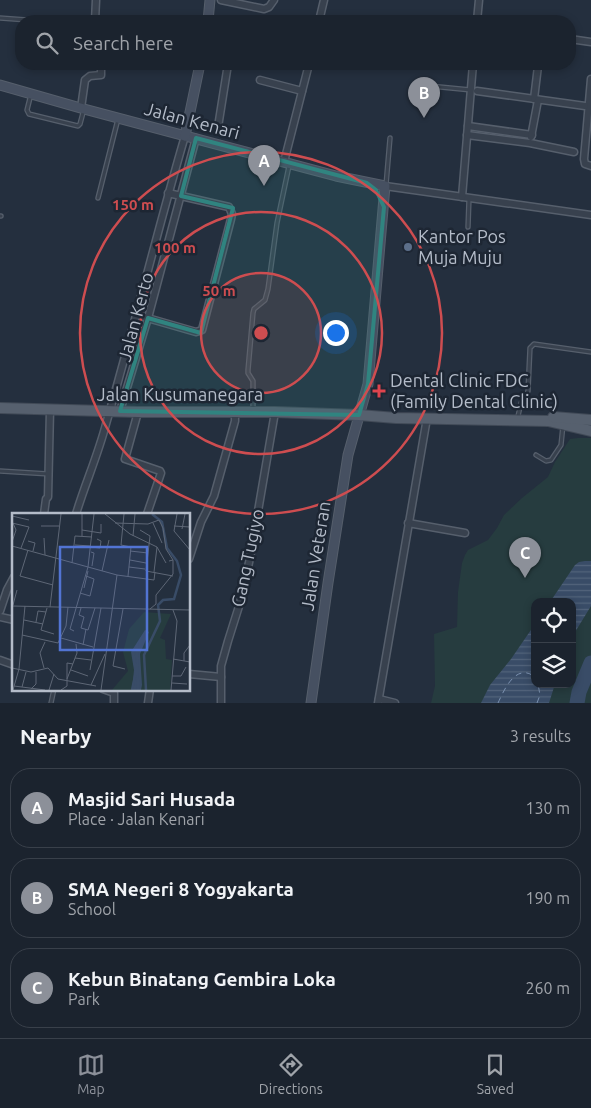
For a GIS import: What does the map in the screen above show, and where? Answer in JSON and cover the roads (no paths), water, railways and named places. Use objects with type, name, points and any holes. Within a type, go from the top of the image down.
[{"type":"main road","points":[[209,15],[210,0]]},
{"type":"main road","points":[[185,136],[199,70]]},
{"type":"main road","name":"Jalan Kenari","points":[[0,85],[287,163],[385,186]]},
{"type":"main road","points":[[367,183],[380,194],[384,207]]},
{"type":"main road","points":[[359,415],[368,384],[385,186]]},
{"type":"main road","name":"Jalan Kusumanegara","points":[[0,408],[138,412],[274,412],[396,418],[548,421],[591,431]]},
{"type":"main road","name":"Jalan Kusumanegara","points":[[359,415],[396,413],[550,416],[591,420]]},
{"type":"main road","name":"Jalan Veteran","points":[[311,703],[326,591],[348,455],[359,415]]},
{"type":"street","points":[[95,15],[96,0]]},
{"type":"street","points":[[220,0],[246,3],[264,9],[274,0]]},
{"type":"street","points":[[320,15],[324,0]]},
{"type":"street","points":[[478,15],[479,0]]},
{"type":"street","points":[[576,40],[591,42]]},
{"type":"street","points":[[82,108],[85,80],[90,76],[100,75],[100,70]]},
{"type":"street","points":[[218,127],[227,70]]},
{"type":"street","points":[[287,163],[307,70]]},
{"type":"street","points":[[462,197],[468,126],[474,90],[473,70]]},
{"type":"street","points":[[530,143],[538,70]]},
{"type":"street","points":[[591,79],[584,159],[585,164],[591,166]]},
{"type":"street","points":[[260,80],[302,91]]},
{"type":"street","points":[[474,90],[585,106]]},
{"type":"street","points":[[468,126],[532,135]]},
{"type":"street","points":[[467,135],[530,143],[574,152]]},
{"type":"street","name":"Jalan Kerto","points":[[115,411],[168,193],[185,136]]},
{"type":"street","name":"Jalan Kerto","points":[[115,411],[148,318],[196,138]]},
{"type":"street","points":[[385,186],[591,215]]},
{"type":"street","points":[[137,315],[196,332],[202,330],[232,214],[229,207],[168,193]]},
{"type":"street","points":[[44,513],[50,474],[50,410]]},
{"type":"street","points":[[76,513],[106,427],[115,411]]},
{"type":"street","points":[[138,412],[125,459],[160,471],[161,473],[147,513]]},
{"type":"street","points":[[190,556],[201,522],[214,496],[235,422],[235,412]]},
{"type":"street","name":"Gang Tugiyo","points":[[221,703],[222,666],[240,603],[250,558],[274,412]]},
{"type":"street","points":[[395,703],[378,701],[387,658],[427,418]]},
{"type":"street","points":[[408,523],[465,533]]},
{"type":"street","points":[[0,611],[12,581]]},
{"type":"street","points":[[0,660],[12,664]]},
{"type":"street","points":[[190,674],[221,677]]},
{"type":"street","points":[[106,690],[114,693],[114,703]]},
{"type":"street","points":[[148,703],[150,690]]},
{"type":"lane","points":[[0,18],[15,19]]},
{"type":"lane","points":[[430,86],[474,90]]},
{"type":"lane","points":[[31,94],[27,110],[30,114],[78,126],[80,124],[82,108]]},
{"type":"lane","points":[[98,198],[118,118]]},
{"type":"lane","points":[[385,186],[390,138]]},
{"type":"lane","points":[[253,412],[253,381],[248,373],[253,312],[264,300],[268,289],[287,163]]},
{"type":"lane","points":[[468,227],[469,198]]},
{"type":"lane","points":[[518,416],[521,403],[528,391],[530,348],[532,345],[591,352]]},
{"type":"lane","points":[[536,455],[546,461],[551,460],[561,445],[563,424]]},
{"type":"lane","points":[[0,470],[50,474]]},
{"type":"lane","points":[[51,703],[54,690]]},
{"type":"water","points":[[591,561],[591,606],[576,630],[576,598],[553,598],[579,562]]},
{"type":"water","points":[[531,630],[531,688],[554,688],[549,703],[481,703],[490,685]]},
{"type":"waterway","points":[[577,703],[579,692],[591,663]]},
{"type":"place","name":"SMA Negeri 8 Yogyakarta","points":[[424,118]]},
{"type":"place","name":"Masjid Sari Husada","points":[[264,186]]},
{"type":"place","name":"Kantor Pos Muja Muju","points":[[408,247]]},
{"type":"place","name":"Dental Clinic FDC (Family Dental Clinic)","points":[[379,391]]},
{"type":"place","name":"Kebun Binatang Gembira Loka","points":[[525,578]]}]
